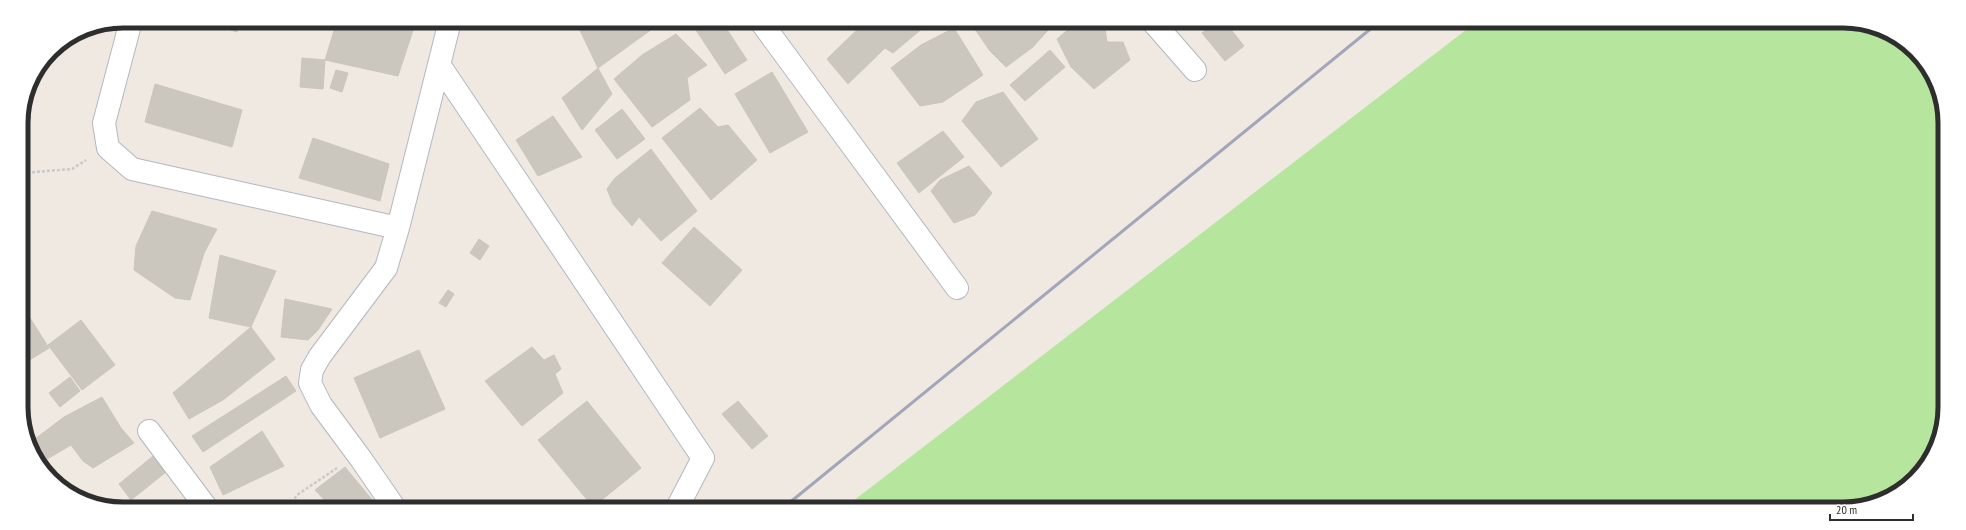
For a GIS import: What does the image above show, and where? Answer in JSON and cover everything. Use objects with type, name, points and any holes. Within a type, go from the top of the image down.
[{"type":"street","points":[[129,28],[104,124],[108,148],[132,169],[398,228]]},
{"type":"street","points":[[391,502],[362,459],[321,405],[310,383],[312,370],[320,356],[386,268],[398,228],[448,28]]},
{"type":"street","points":[[765,28],[957,288]]},
{"type":"street","points":[[1158,28],[1195,70]]},
{"type":"street","points":[[440,66],[703,458],[680,502]]},
{"type":"street","points":[[150,431],[202,502]]},
{"type":"path","points":[[28,173],[72,169],[108,148]]},
{"type":"path","points":[[292,502],[297,495],[343,464],[362,459]]},
{"type":"green space","points":[[1468,28],[1856,29],[1879,35],[1901,48],[1918,65],[1925,75],[1933,92],[1938,123],[1937,420],[1933,438],[1925,455],[1918,465],[1901,482],[1879,495],[1868,499],[1849,502],[852,502]]},
{"type":"building","points":[[225,28],[238,28],[237,32]]},
{"type":"building","points":[[335,28],[414,28],[398,76],[325,60]]},
{"type":"building","points":[[579,28],[653,28],[598,68]]},
{"type":"building","points":[[695,28],[726,28],[747,60],[725,74]]},
{"type":"building","points":[[859,28],[923,28],[893,53],[885,48],[848,84],[827,59]]},
{"type":"building","points":[[954,28],[983,75],[943,102],[920,106],[891,68],[921,45]]},
{"type":"building","points":[[974,28],[1050,28],[1033,47],[1006,67],[990,51]]},
{"type":"building","points":[[1070,28],[1105,28],[1107,42],[1123,42],[1130,60],[1094,89],[1071,67],[1057,39]]},
{"type":"building","points":[[1208,28],[1230,28],[1244,46],[1225,61],[1202,33]]},
{"type":"building","points":[[676,34],[707,65],[687,78],[690,100],[652,127],[614,79],[642,55]]},
{"type":"building","points":[[1050,50],[1065,67],[1025,101],[1010,85]]},
{"type":"building","points":[[302,58],[325,60],[323,89],[300,87]]},
{"type":"building","points":[[598,68],[612,94],[582,130],[562,98]]},
{"type":"building","points":[[336,70],[348,73],[342,92],[330,88]]},
{"type":"building","points":[[772,72],[808,132],[770,153],[735,94]]},
{"type":"building","points":[[155,84],[242,110],[232,147],[145,122]]},
{"type":"building","points":[[1003,92],[1038,139],[1001,167],[962,121],[976,102]]},
{"type":"building","points":[[700,108],[718,127],[728,125],[757,160],[711,200],[662,138]]},
{"type":"building","points":[[622,109],[645,139],[617,159],[595,130]]},
{"type":"building","points":[[553,116],[582,157],[538,176],[516,140]]},
{"type":"building","points":[[943,131],[964,157],[919,193],[897,163]]},
{"type":"building","points":[[313,138],[389,164],[380,201],[299,178]]},
{"type":"building","points":[[651,149],[697,211],[661,241],[639,217],[632,226],[613,204],[607,189],[614,179]]},
{"type":"building","points":[[969,166],[992,193],[975,215],[954,223],[931,191],[940,180]]},
{"type":"building","points":[[152,211],[217,229],[204,253],[190,300],[175,298],[134,270],[136,246]]},
{"type":"building","points":[[694,227],[742,270],[710,306],[662,263]]},
{"type":"building","points":[[479,239],[489,246],[480,260],[470,253]]},
{"type":"building","points":[[220,255],[276,271],[251,327],[209,318]]},
{"type":"building","points":[[448,290],[454,294],[446,307],[439,303]]},
{"type":"building","points":[[285,299],[332,309],[318,330],[308,340],[281,337]]},
{"type":"building","points":[[30,318],[49,348],[28,361],[28,319]]},
{"type":"building","points":[[81,320],[115,365],[82,390],[48,345]]},
{"type":"building","points":[[251,327],[275,359],[223,400],[189,419],[173,393]]},
{"type":"building","points":[[532,347],[544,360],[554,355],[561,369],[555,374],[563,393],[522,426],[485,381]]},
{"type":"building","points":[[419,350],[445,409],[380,438],[354,378]]},
{"type":"building","points":[[286,376],[296,391],[203,452],[192,436]]},
{"type":"building","points":[[70,377],[80,391],[60,407],[49,393]]},
{"type":"building","points":[[102,397],[121,428],[134,443],[93,468],[83,461],[71,445],[45,460],[34,440],[64,417]]},
{"type":"building","points":[[587,401],[641,468],[599,502],[589,502],[538,440]]},
{"type":"building","points":[[738,401],[768,436],[752,449],[722,414]]},
{"type":"building","points":[[262,431],[284,466],[223,495],[210,467]]},
{"type":"building","points":[[153,456],[166,472],[131,500],[119,484]]},
{"type":"building","points":[[345,467],[374,502],[326,502],[315,490]]},
{"type":"railway","points":[[790,502],[1372,28]]}]
